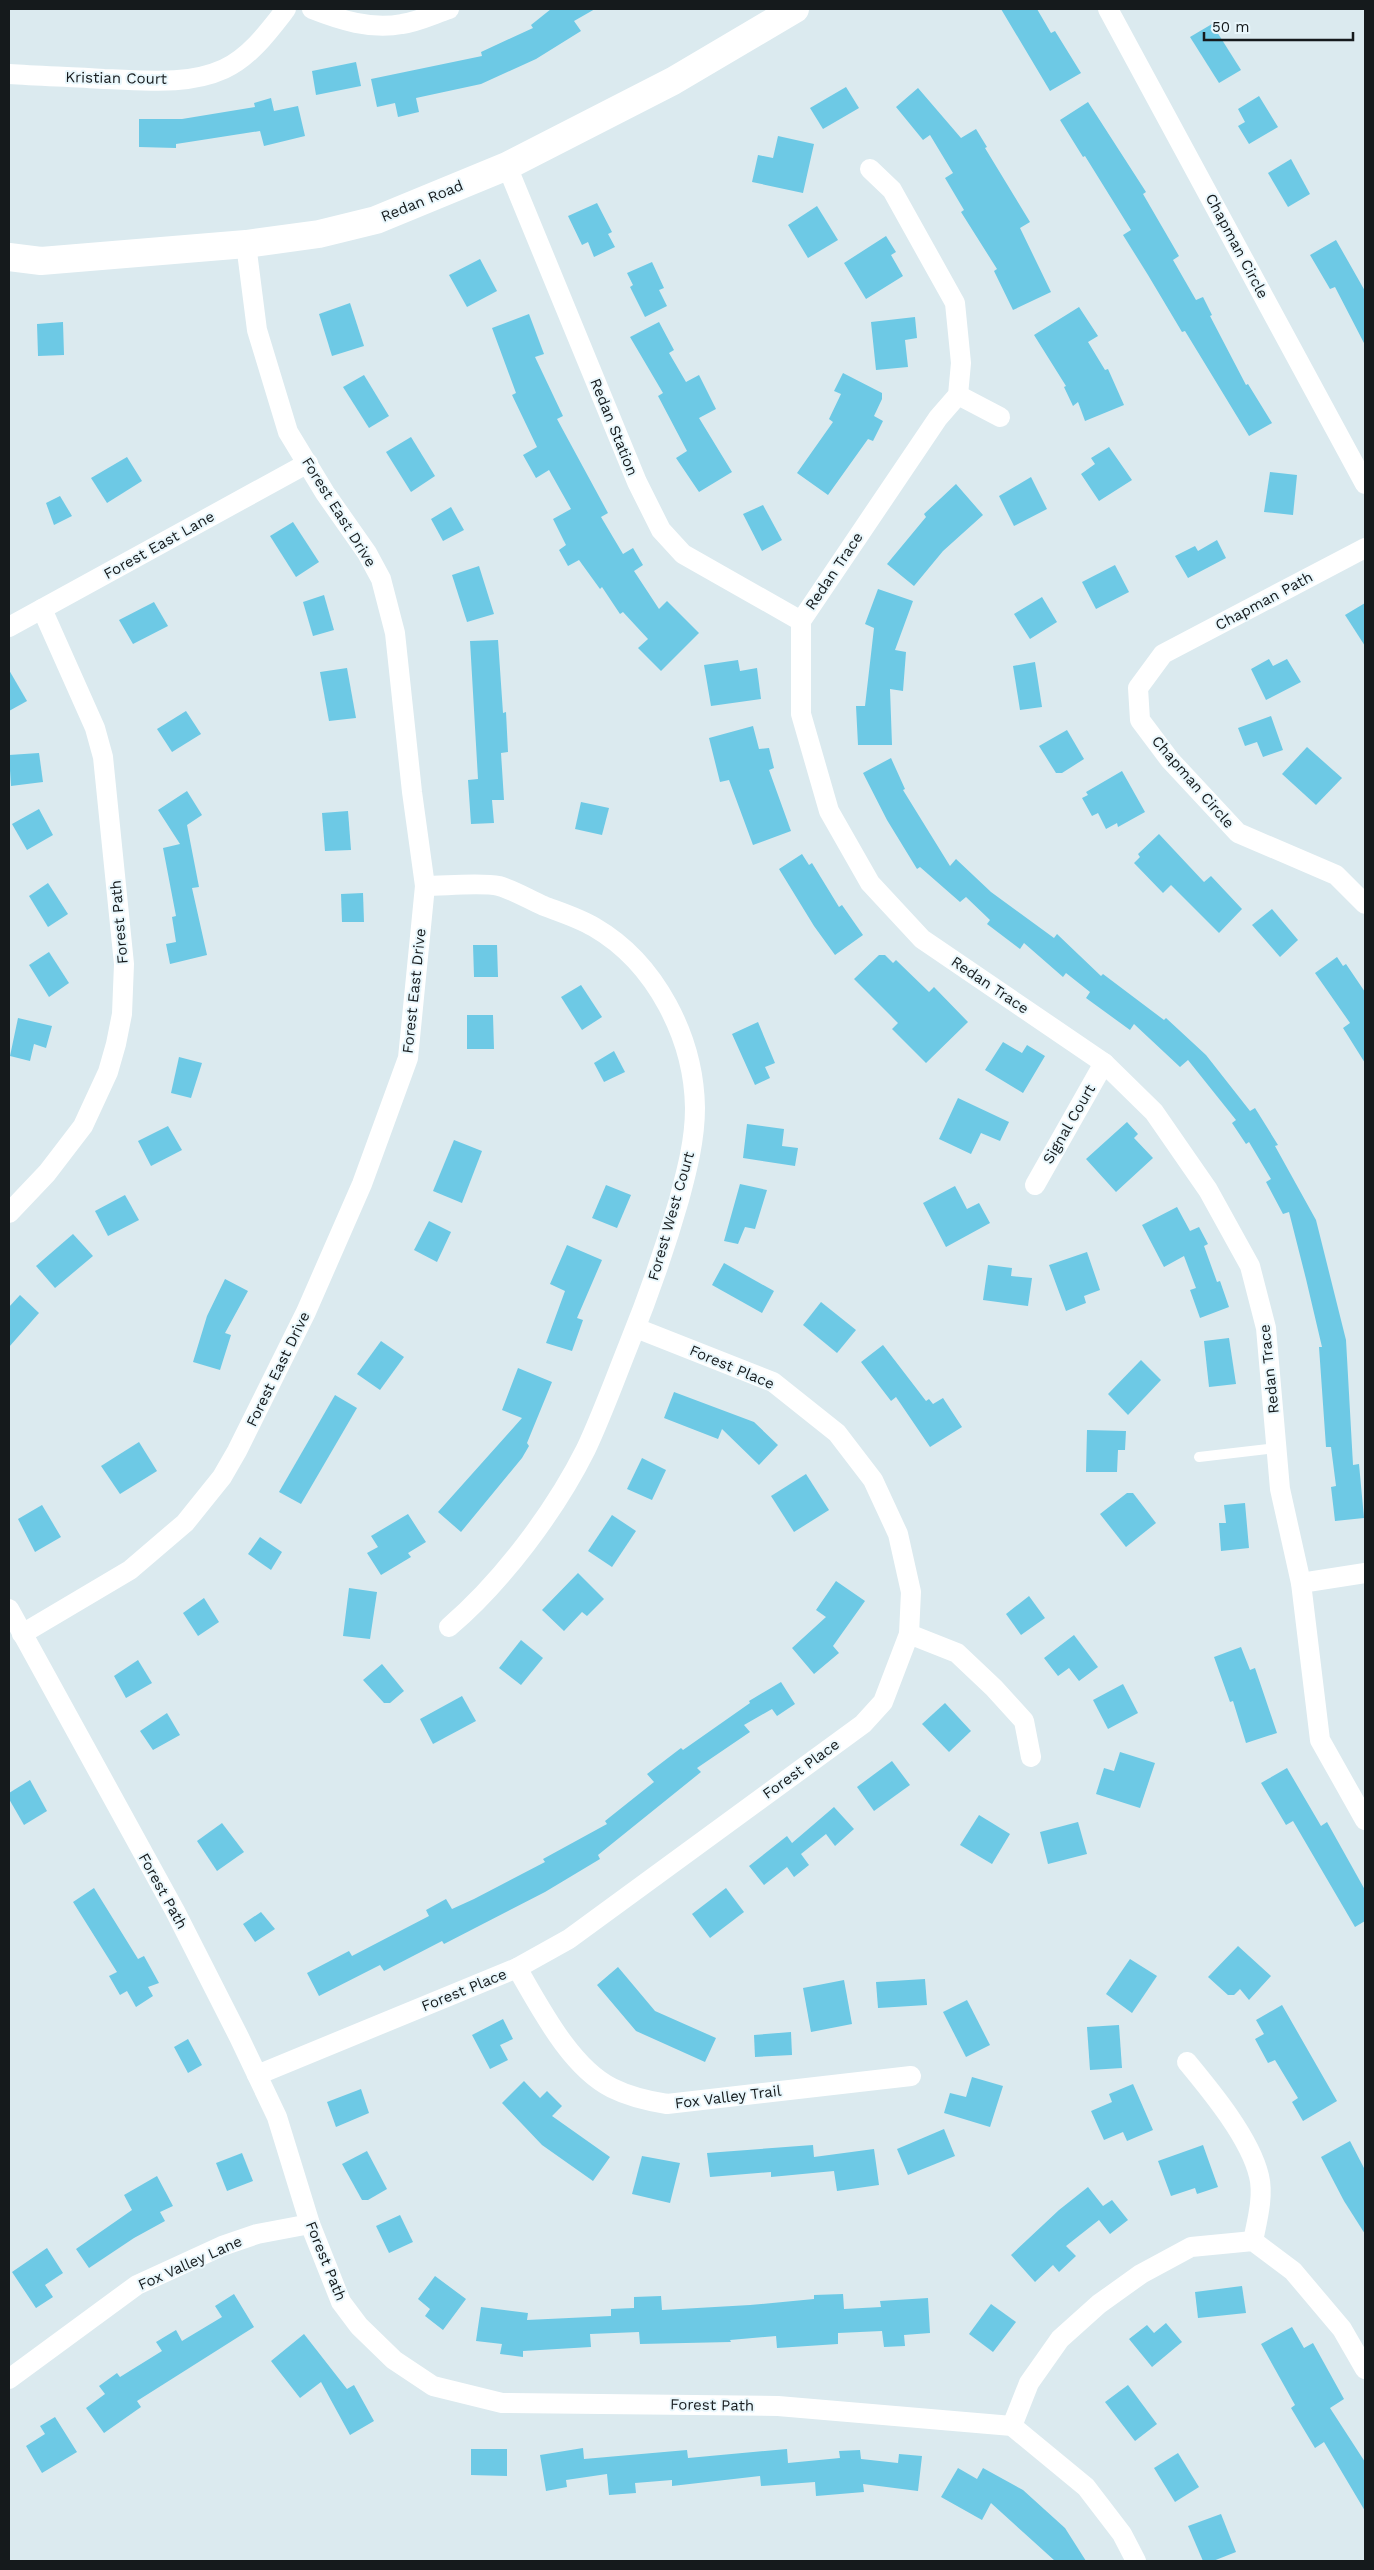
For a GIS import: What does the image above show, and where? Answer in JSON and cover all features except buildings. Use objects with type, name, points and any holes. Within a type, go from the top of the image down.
[{"type":"main road","name":"Redan Road","points":[[9,257],[41,261],[246,244],[319,234],[376,220],[507,166],[673,81],[795,9]]},
{"type":"street","name":"Kristian Court","points":[[9,74],[160,81],[202,76],[224,69],[243,56],[269,31],[286,9]]},
{"type":"street","points":[[312,9],[336,18],[376,26],[402,24],[449,9]]},
{"type":"street","name":"Chapman Circle","points":[[1108,9],[1365,484]]},
{"type":"street","name":"Redan Station","points":[[507,166],[637,482],[661,530],[683,554],[801,621]]},
{"type":"street","points":[[870,169],[892,190],[955,303],[961,363],[958,395],[1000,417]]},
{"type":"street","name":"Forest East Drive","points":[[22,1634],[130,1570],[163,1544],[204,1501],[237,1451],[306,1312],[359,1192],[408,1058],[425,886],[412,792],[395,633],[381,579],[367,553],[326,493],[288,432],[266,366],[257,330],[246,244]]},
{"type":"street","name":"Redan Trace","points":[[958,395],[938,418],[801,621],[801,714],[829,811],[870,884],[922,939],[1104,1063],[1154,1112],[1208,1190],[1250,1266],[1266,1328],[1280,1489],[1301,1583],[1320,1740],[1365,1820]]},
{"type":"street","name":"Forest East Lane","points":[[9,627],[308,463]]},
{"type":"street","name":"Chapman Path","points":[[1163,654],[1365,548]]},
{"type":"street","name":"Forest Path","points":[[9,1213],[47,1174],[83,1126],[108,1072],[122,1014],[124,964],[103,757],[95,728],[42,609]]},
{"type":"street","name":"Chapman Circle","points":[[1163,654],[1138,688],[1140,720],[1170,760],[1238,833],[1336,875],[1365,904]]},
{"type":"street","name":"Forest West Court","points":[[425,886],[499,886],[594,927],[624,950],[645,972],[662,996],[676,1022],[686,1050],[695,1108],[693,1138],[688,1167],[666,1246],[636,1328],[586,1449],[554,1503],[503,1574],[449,1627]]},
{"type":"street","name":"Signal Court","points":[[1035,1185],[1104,1063]]},
{"type":"street","name":"Forest Place","points":[[257,2075],[517,1968],[569,1939],[863,1724],[883,1702],[908,1634],[911,1592],[898,1534],[873,1480],[837,1433],[773,1382],[636,1328]]},
{"type":"street","points":[[1301,1583],[1365,1573]]},
{"type":"street","name":"Forest Path","points":[[9,1609],[175,1911],[257,2075],[277,2117],[310,2224],[341,2302],[359,2326],[394,2360],[433,2386],[502,2403],[778,2406],[1012,2426]]},
{"type":"street","points":[[908,1634],[956,1653],[994,1688],[1024,1721],[1031,1756]]},
{"type":"street","name":"Fox Valley Trail","points":[[517,1968],[549,2021],[586,2070],[611,2087],[638,2099],[667,2104],[911,2076]]},
{"type":"street","points":[[1187,2062],[1216,2097],[1247,2148],[1259,2176],[1259,2207],[1253,2241]]},
{"type":"street","name":"Fox Valley Lane","points":[[9,2380],[137,2285],[222,2246],[257,2234],[310,2224]]},
{"type":"street","points":[[1136,2561],[1122,2534],[1086,2488],[1012,2426],[1029,2382],[1055,2346],[1099,2304],[1141,2274],[1191,2247],[1253,2241],[1293,2270],[1342,2330],[1365,2370]]},
{"type":"lane","points":[[1199,1457],[1277,1448]]}]
